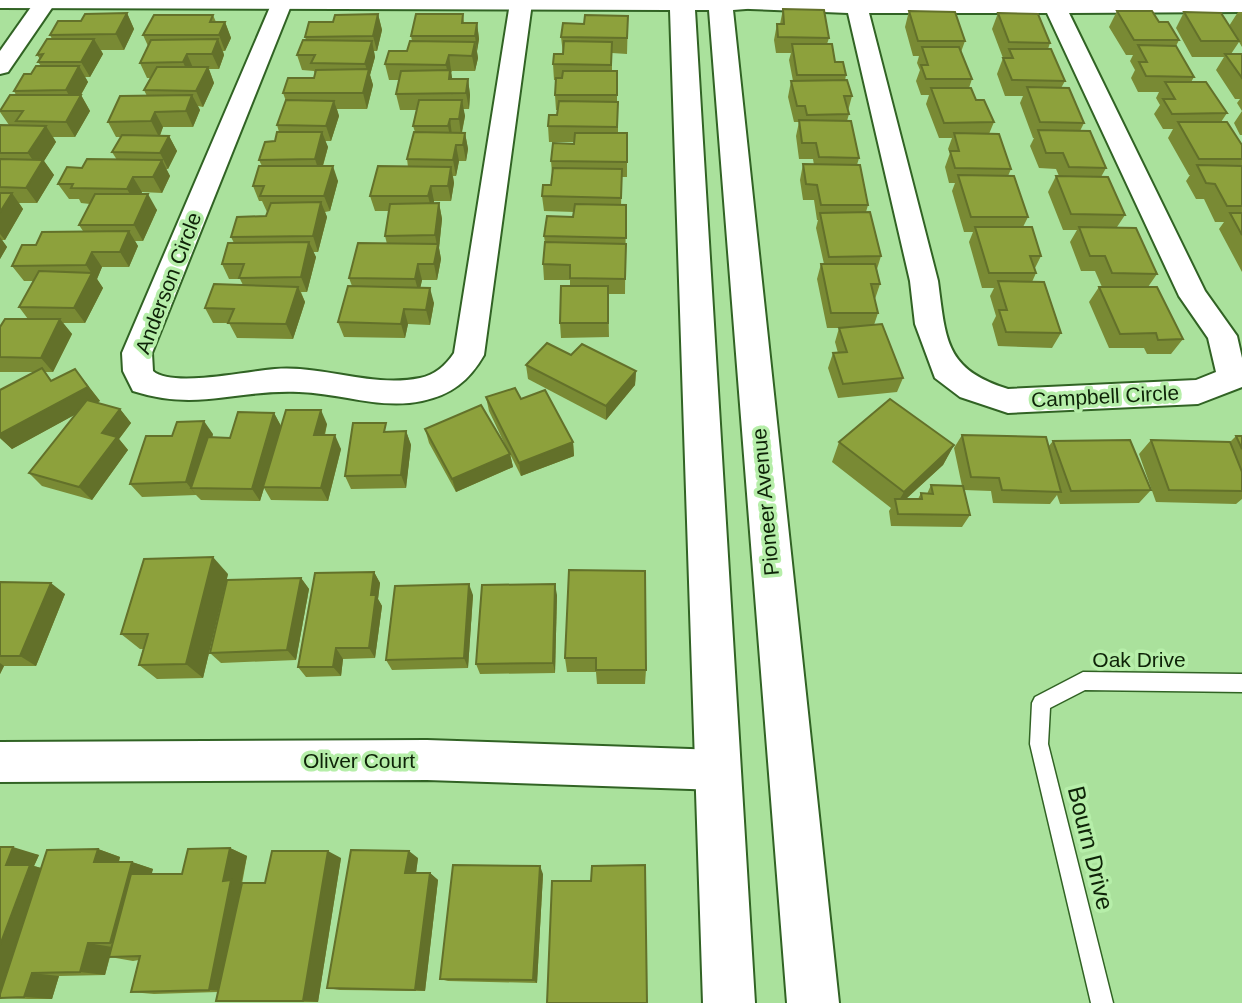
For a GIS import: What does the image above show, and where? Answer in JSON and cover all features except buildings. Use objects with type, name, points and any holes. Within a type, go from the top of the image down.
[{"type":"main road","points":[[0,1],[730,2]]},
{"type":"main road","points":[[682,2],[729,1003]]},
{"type":"main road","name":"Pioneer Avenue","points":[[730,2],[813,1003]]},
{"type":"street","points":[[0,67],[45,2]]},
{"type":"street","name":"Anderson Circle","points":[[282,2],[137,353],[138,371],[144,383],[168,391],[193,392],[295,380],[392,391],[416,391],[442,384],[460,372],[469,355],[521,3]]},
{"type":"street","points":[[730,2],[1242,6]]},
{"type":"street","name":"Campbell Circle","points":[[856,4],[924,281],[929,324],[946,370],[971,389],[1008,401],[1198,391],[1232,378],[1222,336],[1193,296],[1054,4]]},
{"type":"street","name":"Oliver Court","points":[[0,762],[427,760],[719,770]]},
{"type":"lane","name":"Oak Drive","points":[[1041,703],[1083,681],[1242,682]]},
{"type":"lane","name":"Bourn Drive","points":[[1041,703],[1039,744],[1102,1003]]}]
